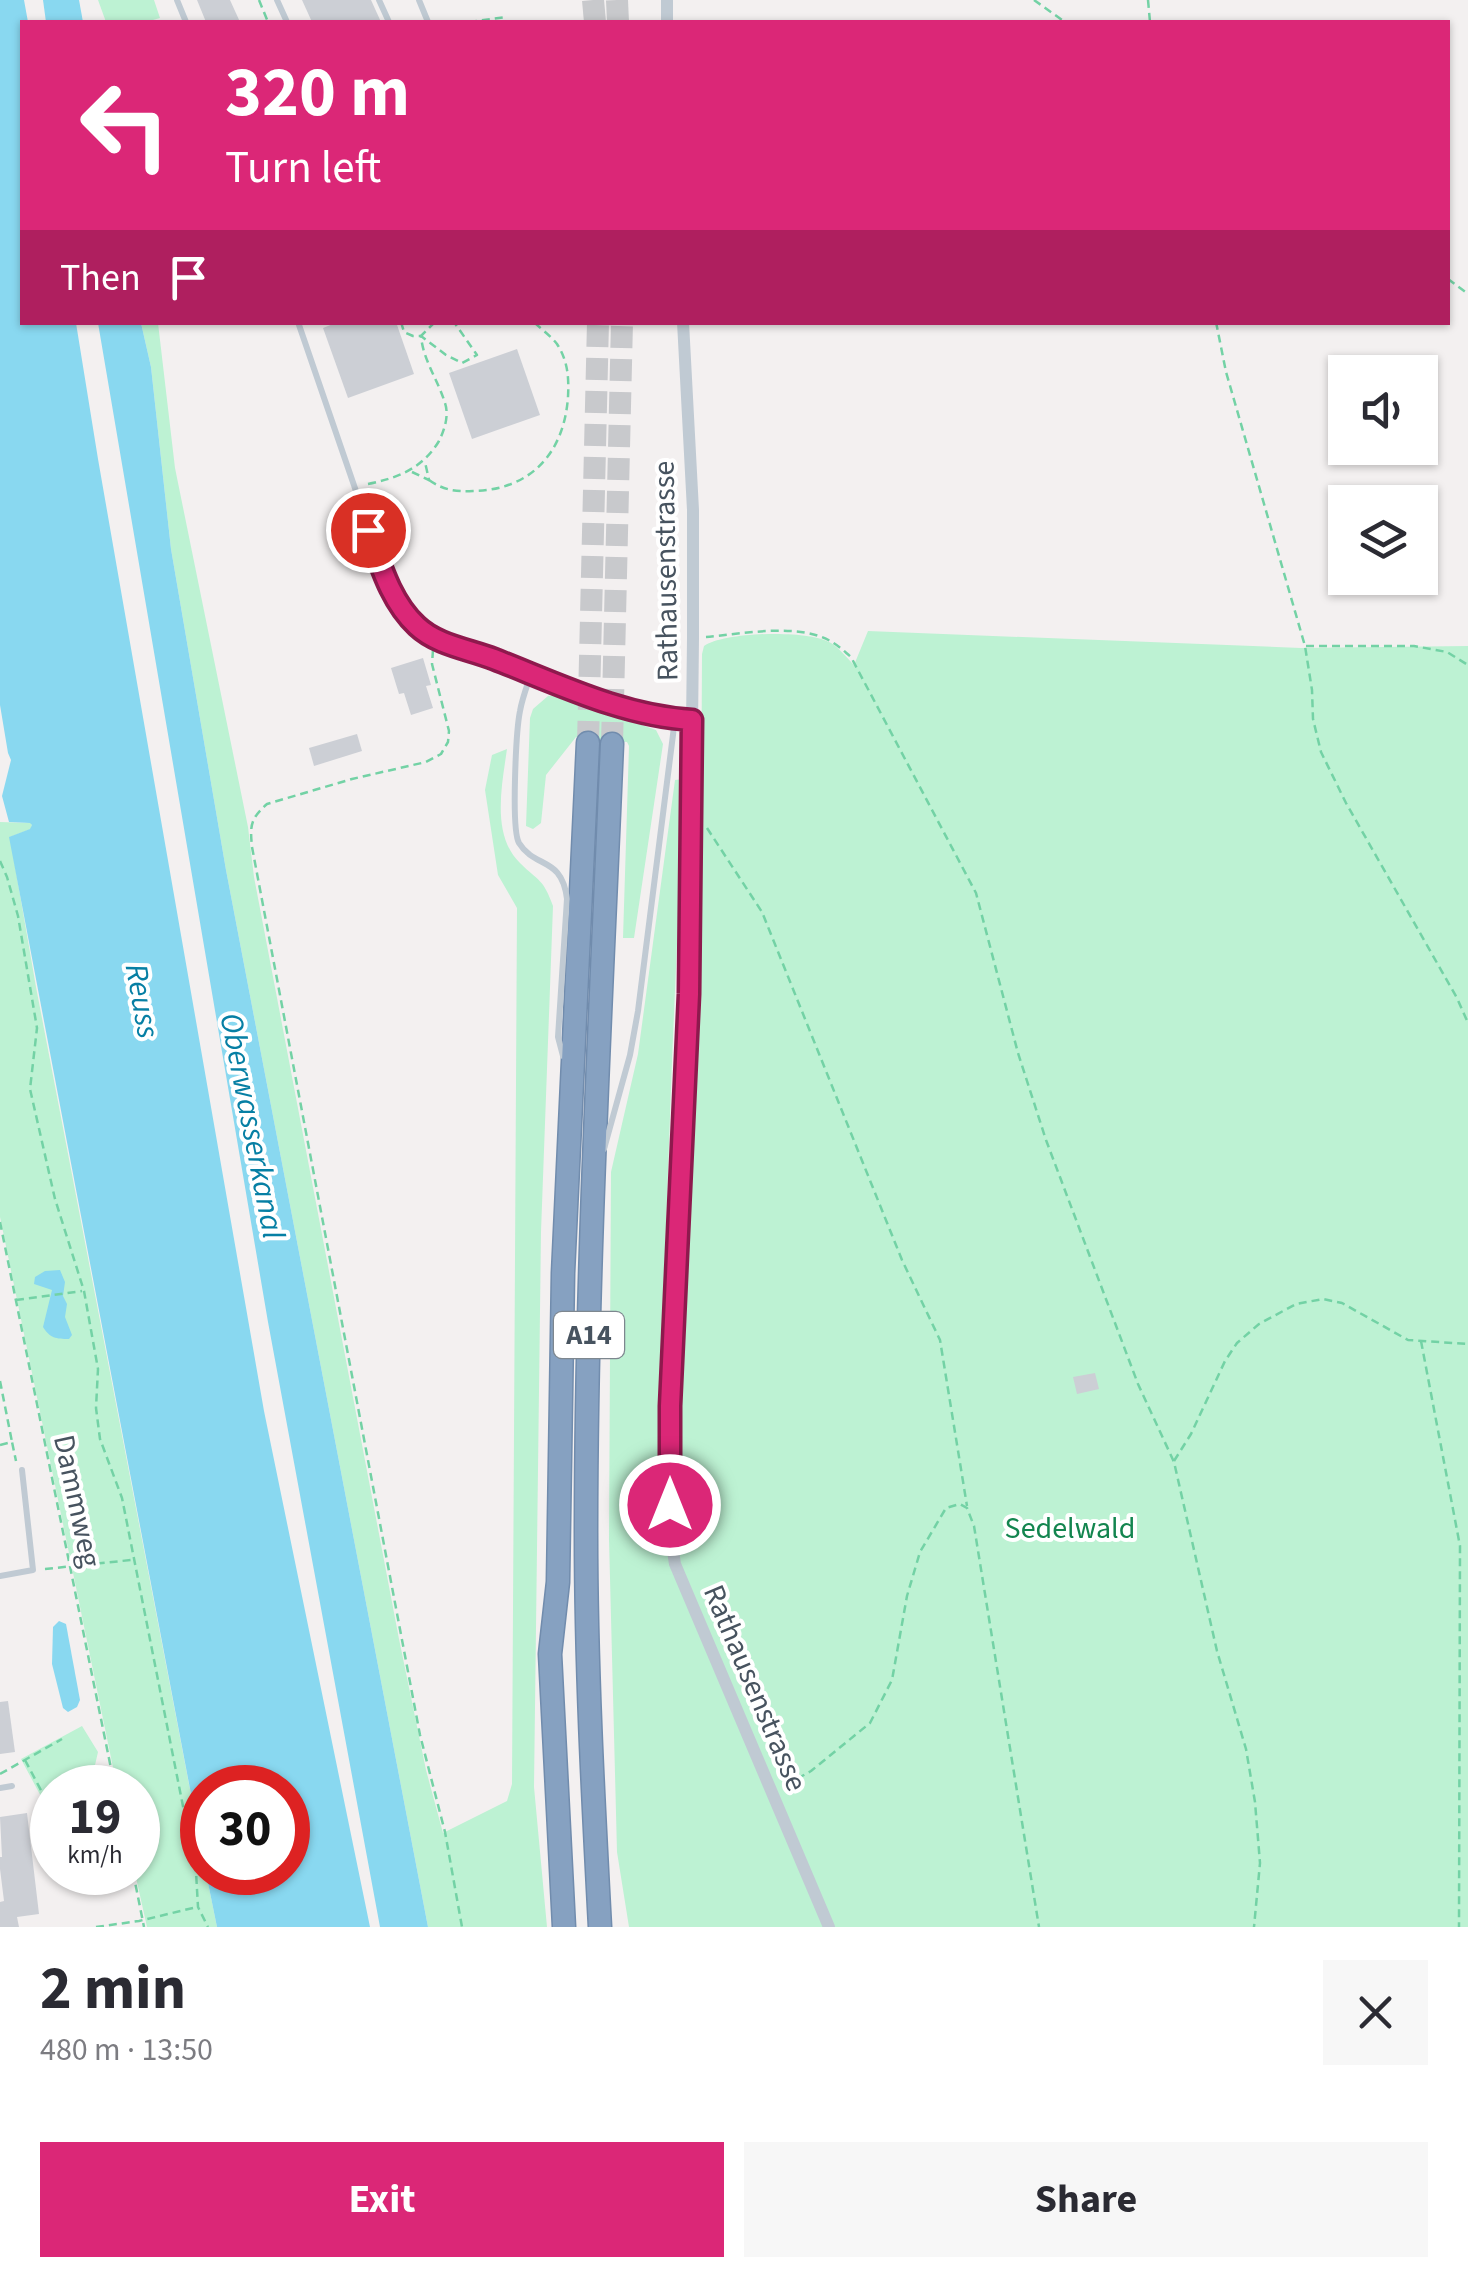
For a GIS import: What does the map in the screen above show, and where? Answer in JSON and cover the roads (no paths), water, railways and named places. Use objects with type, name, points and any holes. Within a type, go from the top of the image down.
[{"type":"highway","name":"A14","points":[[564,1927],[550,1654],[558,1582],[560,1353],[588,743]]},
{"type":"highway","name":"A14","points":[[600,1927],[592,1796],[586,1532],[594,1179],[612,744]]},
{"type":"highway","name":"A14","points":[[558,1582],[576,1927]]},
{"type":"street","name":"Rathausenstrasse","points":[[683,325],[693,510],[694,638],[689,994],[670,1406],[670,1538],[675,1564],[829,1927]]},
{"type":"lane","points":[[299,325],[353,486],[394,595],[409,618],[438,640],[531,674],[646,715],[692,720]]},
{"type":"lane","points":[[531,674],[519,716],[515,834],[522,847],[552,867],[566,886],[558,1037],[570,1081]]},
{"type":"lane","points":[[594,1179],[630,1055],[676,719]]},
{"type":"lane","points":[[0,1576],[34,1570],[22,1470]]},
{"type":"lane","points":[[0,1788],[12,1786]]},
{"type":"water","name":"Reuss","points":[[0,0],[24,0],[28,20],[20,20],[20,325],[76,325],[264,1411],[370,1927],[217,1927],[210,1895],[310,1895],[310,1765],[185,1765],[9,837],[32,825],[9,822],[2,796],[11,760],[0,705]]},
{"type":"water","points":[[43,0],[79,0],[83,20],[46,20]]},
{"type":"water","name":"Oberwasserkanal","points":[[98,325],[141,325],[151,367],[171,549],[226,870],[428,1927],[380,1927],[268,1322]]},
{"type":"water","points":[[60,1270],[65,1282],[65,1317],[72,1335],[69,1339],[54,1337],[43,1327],[52,1290],[34,1284],[35,1277],[45,1271]]},
{"type":"water","points":[[59,1621],[66,1624],[80,1700],[68,1712],[63,1708],[52,1664],[53,1627]]},
{"type":"tunnel","points":[[593,0],[595,20]]},
{"type":"tunnel","points":[[617,0],[618,20]]},
{"type":"tunnel","points":[[588,743],[598,325]]},
{"type":"tunnel","points":[[612,744],[622,325]]},
{"type":"park label","name":"Sedelwald","points":[[1070,1528]]}]
